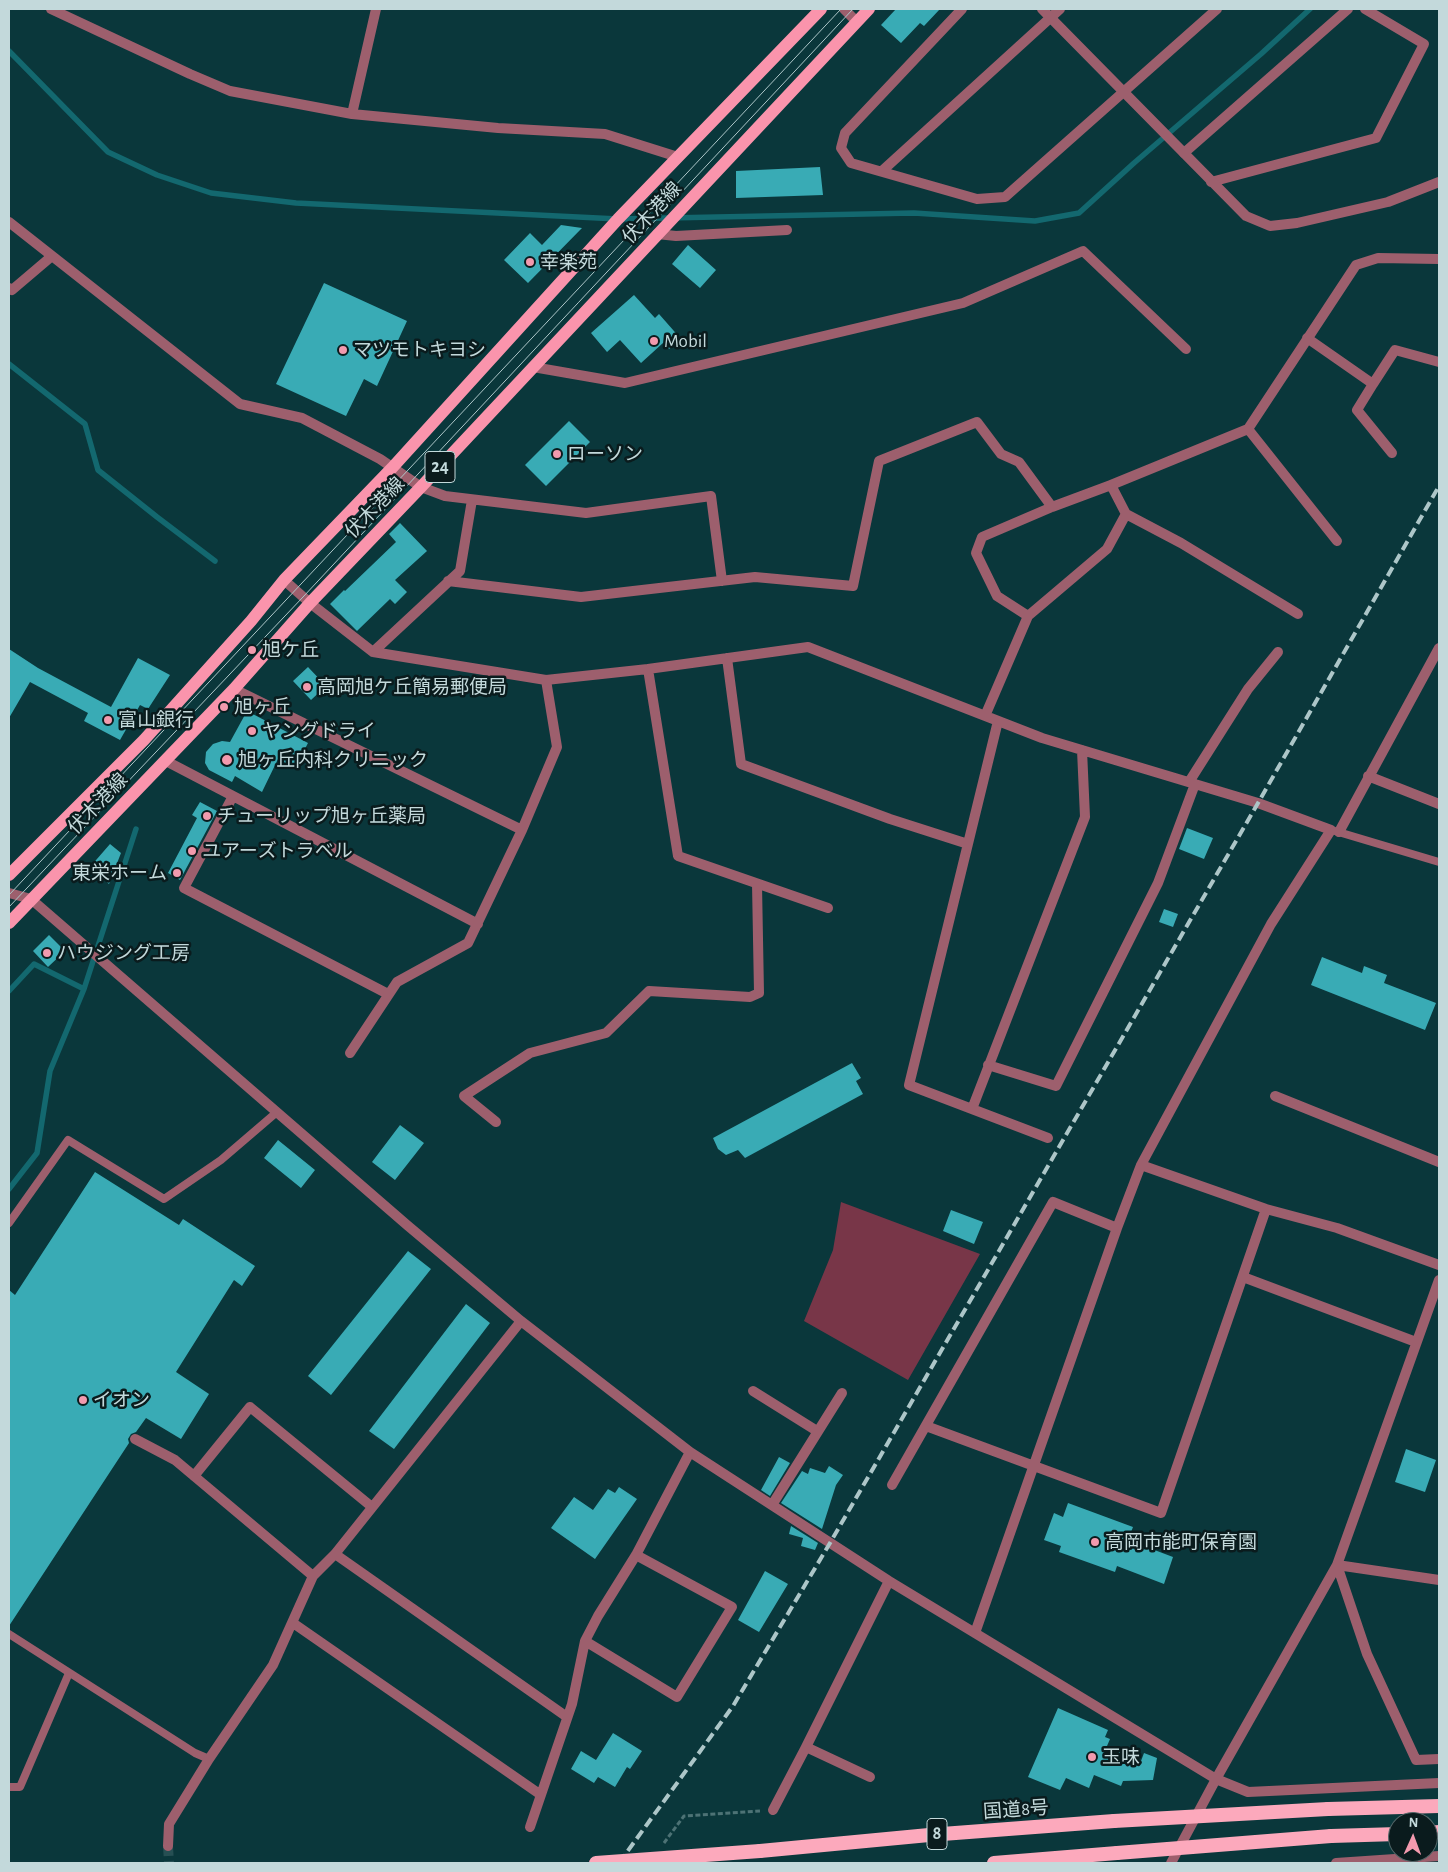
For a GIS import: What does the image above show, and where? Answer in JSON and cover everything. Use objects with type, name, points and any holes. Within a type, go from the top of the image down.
[{"type":"highway","name":"国道8号","points":[[596,1863],[1114,1821],[1328,1809],[1439,1806]]},
{"type":"highway","points":[[994,1863],[1332,1836],[1388,1834]]},
{"type":"main road","name":"伏木港線","points":[[9,875],[144,740],[251,621],[284,580],[392,468],[618,219],[822,9]]},
{"type":"main road","name":"伏木港線","points":[[9,923],[166,762],[310,603],[869,9]]},
{"type":"street","points":[[51,9],[230,91],[352,114],[498,128],[605,134],[678,157]]},
{"type":"street","points":[[352,114],[376,9]]},
{"type":"street","points":[[844,9],[857,22]]},
{"type":"street","points":[[962,9],[845,133],[841,148],[851,163],[977,199],[1005,196],[1217,9]]},
{"type":"street","points":[[1042,9],[1246,216],[1270,226],[1297,223],[1388,202],[1439,182]]},
{"type":"street","points":[[882,171],[1060,9]]},
{"type":"street","points":[[1184,153],[1348,9]]},
{"type":"street","points":[[1211,182],[1376,138],[1424,44],[1365,9]]},
{"type":"street","points":[[9,222],[240,404],[302,418],[380,459],[421,487],[445,496],[586,513],[711,496],[722,581]]},
{"type":"street","points":[[657,234],[676,236],[787,230]]},
{"type":"street","points":[[533,367],[625,383],[963,303],[1083,251],[1186,349]]},
{"type":"street","points":[[9,288],[12,290],[52,256]]},
{"type":"street","points":[[1028,616],[997,596],[976,553],[982,537],[1248,428],[1356,265],[1378,258],[1439,259]]},
{"type":"street","points":[[1307,338],[1373,384]]},
{"type":"street","points":[[1392,453],[1357,410],[1395,350],[1439,362]]},
{"type":"street","points":[[448,581],[581,597],[755,577],[853,586],[879,461],[977,422],[1001,454],[1019,462],[1052,507]]},
{"type":"street","points":[[1248,428],[1337,541]]},
{"type":"street","points":[[1111,485],[1126,514],[1181,543],[1298,614]]},
{"type":"street","points":[[373,652],[460,570],[472,500]]},
{"type":"street","points":[[985,716],[1028,616],[1107,549],[1126,514]]},
{"type":"street","points":[[284,580],[310,603],[373,652],[546,680],[648,669],[808,647],[1042,738],[1258,803],[1335,831]]},
{"type":"street","points":[[975,1633],[1117,1228],[1141,1165],[1271,924],[1335,831],[1368,776],[1439,648]]},
{"type":"street","points":[[988,1065],[1056,1086],[1158,883],[1192,783],[1248,689],[1278,652]]},
{"type":"street","points":[[727,658],[741,764],[890,819],[968,844]]},
{"type":"street","points":[[648,669],[678,856],[828,908]]},
{"type":"street","points":[[350,1053],[397,982],[468,943],[478,924],[522,830],[556,747],[546,680]]},
{"type":"street","points":[[234,689],[522,830]]},
{"type":"street","points":[[998,721],[909,1085],[1048,1138]]},
{"type":"street","points":[[972,1109],[1085,817],[1082,750]]},
{"type":"street","points":[[166,762],[478,924]]},
{"type":"street","points":[[1368,776],[1439,804]]},
{"type":"street","points":[[233,796],[184,888],[388,994]]},
{"type":"street","points":[[496,1122],[464,1096],[530,1054],[606,1033],[649,990],[750,997],[759,992],[757,884]]},
{"type":"street","points":[[9,893],[31,899],[521,1320],[690,1452],[889,1581],[1216,1779],[1248,1792],[1439,1782]]},
{"type":"street","points":[[1275,1096],[1439,1162]]},
{"type":"street","points":[[1141,1165],[1266,1209],[1337,1228],[1439,1265]]},
{"type":"street","points":[[892,1485],[1053,1202],[1117,1228]]},
{"type":"street","points":[[926,1426],[1162,1513],[1266,1209]]},
{"type":"street","points":[[1243,1277],[1416,1342]]},
{"type":"street","points":[[1171,1863],[1216,1779],[1337,1565],[1439,1280]]},
{"type":"street","points":[[168,1846],[169,1824],[209,1759],[273,1665],[313,1576],[335,1554],[521,1320]]},
{"type":"street","points":[[753,1391],[817,1431]]},
{"type":"street","points":[[772,1505],[842,1392]]},
{"type":"street","points":[[194,1476],[250,1407],[372,1507]]},
{"type":"street","points":[[135,1439],[174,1460],[313,1576]]},
{"type":"street","points":[[530,1827],[572,1704],[585,1641],[598,1616],[636,1555],[690,1452]]},
{"type":"street","points":[[335,1554],[567,1717]]},
{"type":"street","points":[[585,1641],[677,1697],[732,1607],[636,1555]]},
{"type":"street","points":[[1337,1565],[1439,1580]]},
{"type":"street","points":[[1337,1565],[1367,1654],[1416,1760],[1439,1759]]},
{"type":"street","points":[[773,1810],[889,1581]]},
{"type":"street","points":[[293,1624],[541,1795]]},
{"type":"street","points":[[806,1747],[870,1777]]},
{"type":"street","points":[[1336,1863],[1439,1856]]},
{"type":"lane","points":[[1335,831],[1439,862]]},
{"type":"lane","points":[[9,1223],[68,1140],[164,1199],[221,1160],[277,1112]]},
{"type":"lane","points":[[9,1634],[195,1753],[209,1759]]},
{"type":"lane","points":[[9,1787],[20,1787],[69,1673]]},
{"type":"path","points":[[661,1848],[684,1816],[773,1810]]},
{"type":"shaded area","points":[[841,1202],[980,1254],[908,1380],[804,1321],[833,1250]]},
{"type":"building","points":[[896,9],[940,9],[924,26],[920,23],[901,43],[881,25]]},
{"type":"building","points":[[820,167],[823,195],[736,198],[736,171]]},
{"type":"building","points":[[561,225],[582,228],[528,283],[504,260],[530,233],[542,245]]},
{"type":"building","points":[[688,245],[716,270],[700,288],[672,264]]},
{"type":"building","name":"マツモトキヨシ","points":[[324,283],[407,321],[377,386],[364,379],[346,416],[276,384]]},
{"type":"building","points":[[634,295],[655,318],[659,314],[681,339],[669,349],[663,343],[641,363],[620,340],[607,352],[591,333]]},
{"type":"building","name":"ローソン","points":[[569,421],[590,442],[546,486],[525,465]]},
{"type":"building","points":[[400,523],[427,551],[395,580],[407,592],[395,604],[390,599],[357,631],[330,604],[396,542],[389,534]]},
{"type":"building","points":[[9,649],[38,668],[111,707],[138,658],[170,675],[148,709],[140,705],[120,740],[84,721],[88,713],[30,682],[9,718]]},
{"type":"building","points":[[308,667],[326,686],[311,700],[293,681]]},
{"type":"building","points":[[247,711],[308,743],[295,768],[278,759],[262,792],[235,776],[232,782],[209,770],[205,763],[206,752],[213,744],[222,741],[230,742]]},
{"type":"building","points":[[200,802],[217,811],[180,880],[168,873],[197,818],[192,815]]},
{"type":"building","points":[[1187,828],[1213,838],[1204,859],[1179,849]]},
{"type":"building","points":[[110,844],[121,853],[109,884],[90,867]]},
{"type":"building","points":[[1164,909],[1178,914],[1173,927],[1159,922]]},
{"type":"building","points":[[49,935],[65,951],[48,967],[33,951]]},
{"type":"building","points":[[1322,957],[1362,973],[1364,966],[1387,975],[1384,983],[1436,1003],[1425,1030],[1311,985]]},
{"type":"building","points":[[852,1063],[861,1078],[856,1081],[863,1094],[745,1158],[738,1150],[726,1155],[718,1149],[713,1138]]},
{"type":"building","points":[[400,1125],[424,1143],[395,1180],[372,1162]]},
{"type":"building","points":[[278,1140],[315,1170],[301,1188],[264,1158]]},
{"type":"building","name":"イオン","points":[[95,1172],[179,1225],[183,1219],[255,1266],[242,1286],[234,1280],[176,1372],[209,1394],[181,1439],[146,1418],[136,1432],[131,1434],[128,1439],[129,1443],[9,1626],[9,1290],[15,1295]]},
{"type":"building","points":[[951,1210],[983,1222],[974,1244],[943,1231]]},
{"type":"building","points":[[408,1251],[431,1269],[331,1395],[308,1376]]},
{"type":"building","points":[[466,1304],[490,1323],[394,1449],[369,1431]]},
{"type":"building","points":[[1406,1449],[1436,1460],[1425,1492],[1395,1482]]},
{"type":"building","points":[[779,1457],[790,1463],[770,1496],[761,1490]]},
{"type":"building","points":[[829,1466],[843,1475],[836,1485],[822,1529],[781,1503],[802,1471],[808,1474],[810,1468],[825,1473]]},
{"type":"building","points":[[619,1487],[637,1499],[595,1559],[551,1528],[574,1497],[593,1510],[608,1489],[615,1493]]},
{"type":"building","points":[[1068,1503],[1133,1527],[1128,1540],[1173,1557],[1164,1584],[1117,1566],[1115,1572],[1059,1552],[1061,1546],[1044,1540],[1054,1513],[1063,1517]]},
{"type":"building","points":[[791,1526],[818,1543],[815,1550],[801,1546],[803,1538],[789,1534]]},
{"type":"building","points":[[765,1571],[788,1584],[759,1632],[738,1620]]},
{"type":"building","points":[[1058,1708],[1108,1730],[1105,1737],[1110,1739],[1107,1746],[1141,1761],[1144,1753],[1157,1758],[1153,1780],[1123,1781],[1121,1786],[1094,1775],[1089,1788],[1066,1778],[1060,1790],[1028,1777]]},
{"type":"building","points":[[613,1733],[642,1751],[630,1769],[627,1767],[615,1787],[598,1777],[594,1783],[571,1769],[581,1751],[596,1760]]},
{"type":"waterway","points":[[9,51],[108,152],[157,175],[211,193],[296,203],[618,219],[914,213],[1035,221],[1079,213],[1310,9]]},
{"type":"waterway","points":[[9,364],[85,424],[98,470],[215,561]]},
{"type":"waterway","points":[[9,1189],[37,1153],[50,1071],[84,989],[136,829]]},
{"type":"waterway","points":[[9,991],[34,964],[84,989]]},
{"type":"tunnel","points":[[168,1846],[169,1863]]},
{"type":"tram line","points":[[9,895],[841,9]]},
{"type":"tram line","points":[[9,907],[303,597],[853,9]]},
{"type":"railway","points":[[619,1863],[733,1706],[830,1543],[1439,486]]},
{"type":"place","name":"幸楽苑","points":[[530,262]]},
{"type":"place","name":"Mobil","points":[[654,341]]},
{"type":"place","name":"マツモトキヨシ","points":[[343,350]]},
{"type":"place","name":"ローソン","points":[[557,454]]},
{"type":"place","name":"旭ケ丘","points":[[252,650]]},
{"type":"place","name":"高岡旭ケ丘簡易郵便局","points":[[307,687]]},
{"type":"place","name":"旭ヶ丘","points":[[224,707]]},
{"type":"place","name":"富山銀行","points":[[108,720]]},
{"type":"place","name":"ヤングドライ","points":[[252,731]]},
{"type":"place","name":"旭ヶ丘内科クリニック","points":[[227,760]]},
{"type":"place","name":"チューリップ旭ヶ丘薬局","points":[[207,816]]},
{"type":"place","name":"ユアーズトラベル","points":[[192,851]]},
{"type":"place","name":"東栄ホーム","points":[[177,873]]},
{"type":"place","name":"ハウジング工房","points":[[47,953]]},
{"type":"place","name":"イオン","points":[[83,1400]]},
{"type":"place","name":"高岡市能町保育園","points":[[1095,1542]]},
{"type":"place","name":"玉味","points":[[1092,1757]]}]
